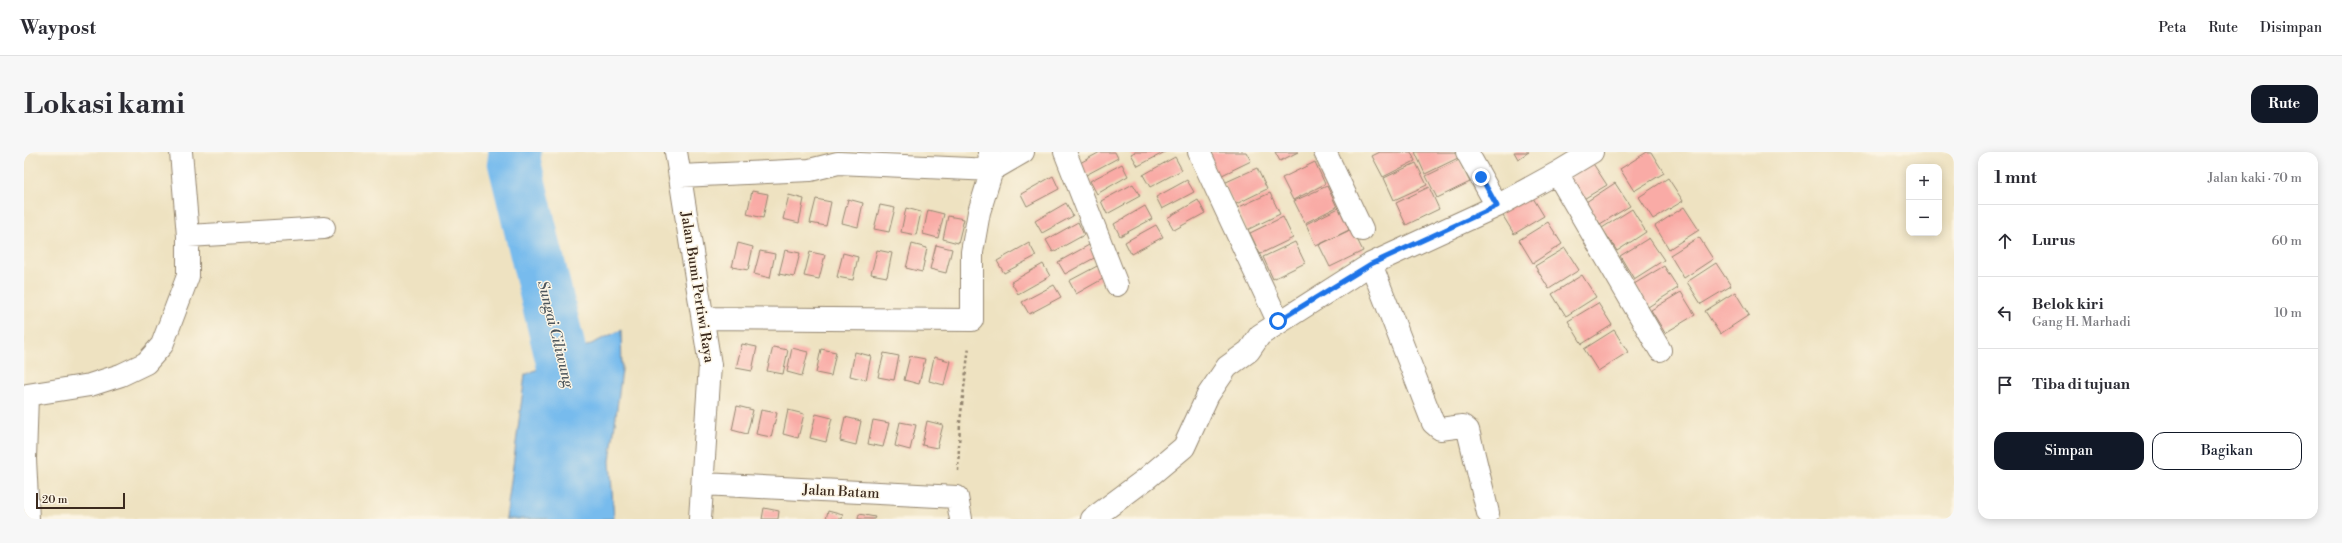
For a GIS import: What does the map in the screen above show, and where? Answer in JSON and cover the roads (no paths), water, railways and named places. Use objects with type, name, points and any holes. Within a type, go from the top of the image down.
[{"type":"street","points":[[28,519],[25,460],[25,395],[90,385],[121,375],[146,362],[162,345],[188,276],[188,236],[181,152]]},
{"type":"street","name":"Jalan Bumi Pertiwi Raya","points":[[676,152],[704,318],[710,365],[700,519]]},
{"type":"street","points":[[680,176],[810,170],[837,158],[990,161],[1023,152]]},
{"type":"street","points":[[1065,152],[1117,285]]},
{"type":"street","points":[[1199,152],[1278,321]]},
{"type":"street","points":[[1325,152],[1362,230]]},
{"type":"street","points":[[1467,152],[1497,206]]},
{"type":"street","points":[[1092,519],[1147,478],[1184,447],[1208,395],[1227,367],[1249,351],[1260,335],[1278,321],[1371,264],[1497,206],[1557,174],[1592,152]]},
{"type":"street","points":[[704,318],[972,320],[972,252],[990,161]]},
{"type":"street","points":[[1557,174],[1660,350]]},
{"type":"street","points":[[188,236],[324,228]]},
{"type":"street","points":[[1371,264],[1433,423],[1440,429],[1463,426],[1468,430],[1488,513]]},
{"type":"street","name":"Jalan Batam","points":[[703,484],[957,497],[961,519]]},
{"type":"water","points":[[621,330],[622,370],[610,461],[614,519],[506,519],[525,375]]},
{"type":"waterway","name":"Sungai Ciliwung","points":[[515,152],[514,161],[579,431],[575,519]]}]
